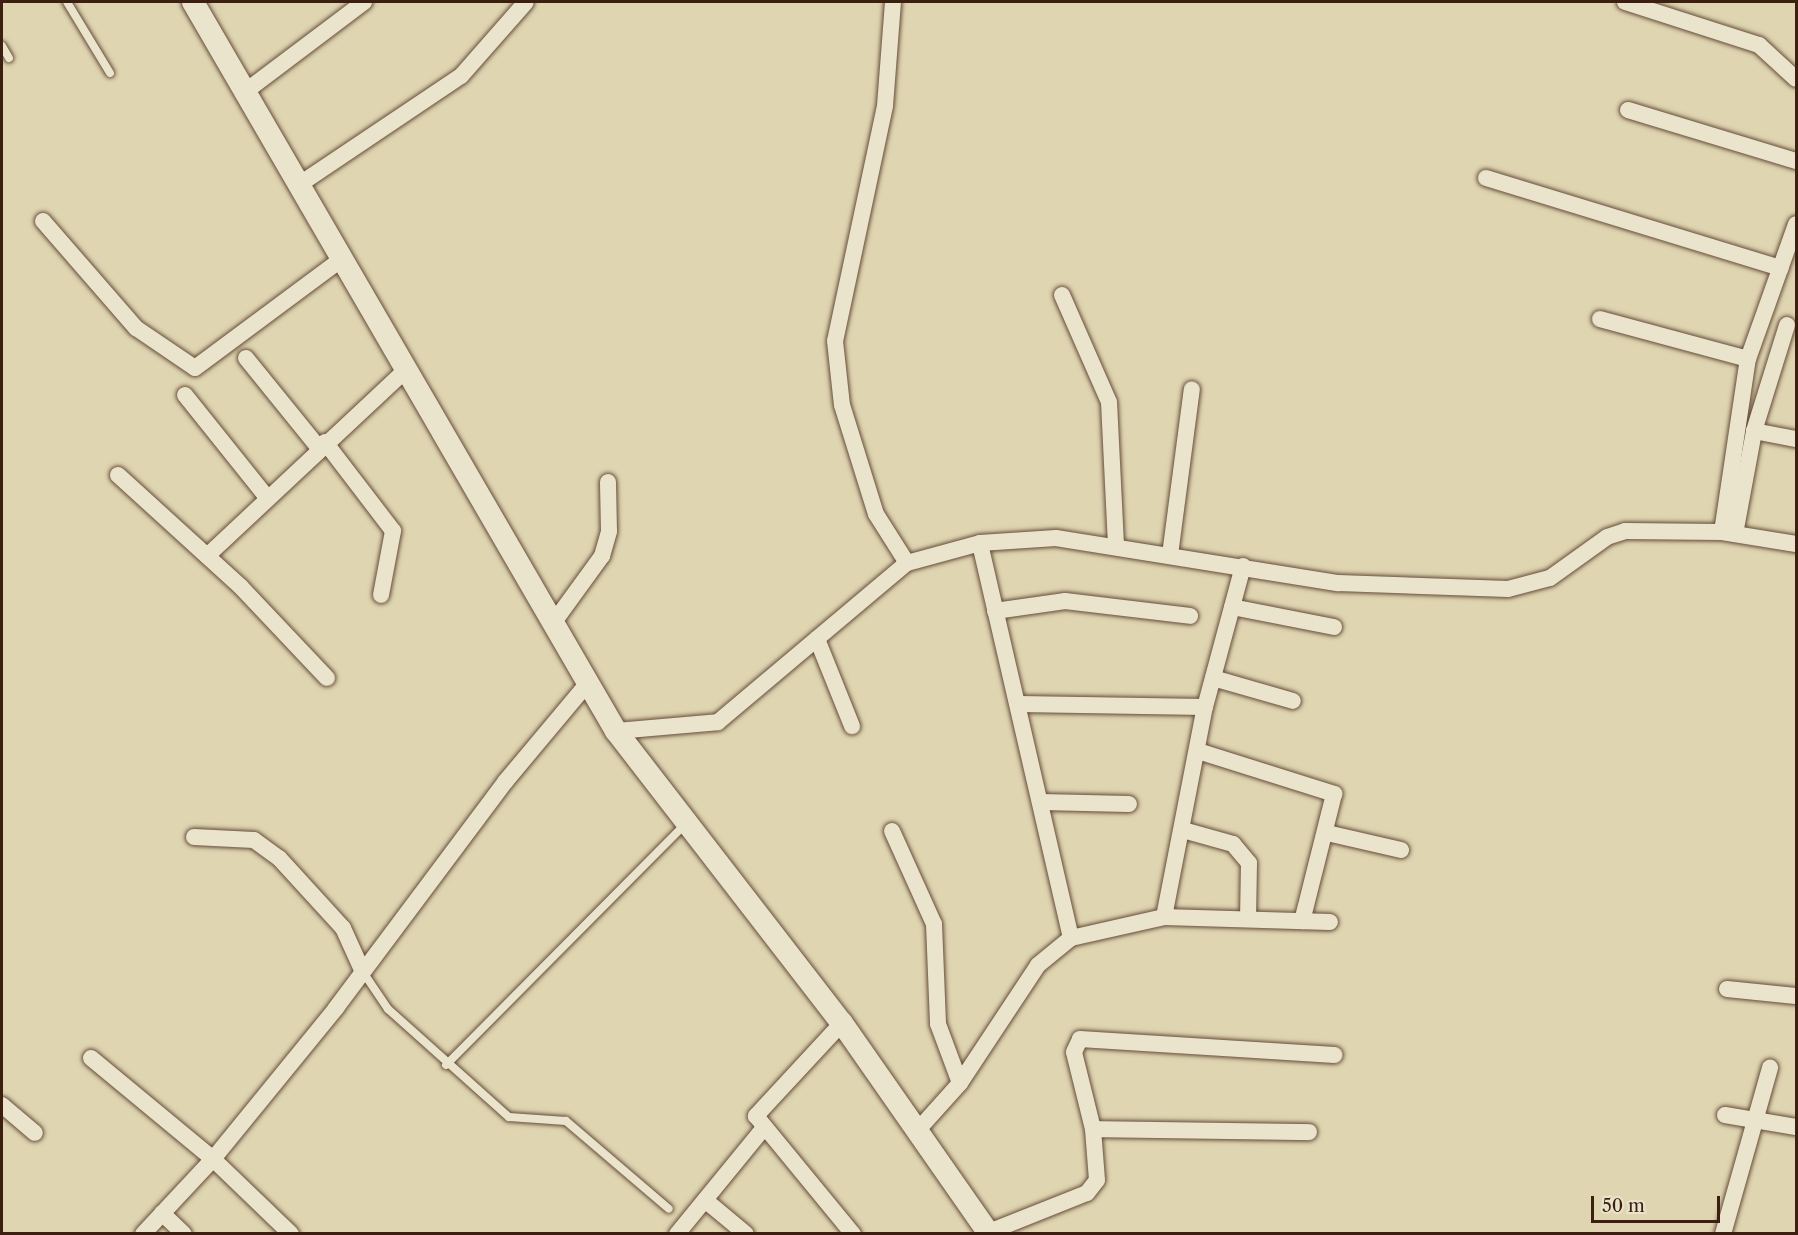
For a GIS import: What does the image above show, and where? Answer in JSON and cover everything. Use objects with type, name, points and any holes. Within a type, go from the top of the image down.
[{"type":"main road","points":[[195,2],[406,370],[554,622],[586,684],[616,731],[685,824],[842,1023],[989,1233]]},
{"type":"street","points":[[246,91],[364,2]]},
{"type":"street","points":[[300,184],[461,76],[526,2]]},
{"type":"street","points":[[893,2],[885,106],[835,341],[842,405],[876,514],[907,562]]},
{"type":"street","points":[[1625,2],[1759,45],[1797,79]]},
{"type":"street","points":[[1628,110],[1797,161]]},
{"type":"street","points":[[1486,178],[1781,268]]},
{"type":"street","points":[[43,221],[136,328],[195,368],[343,258]]},
{"type":"street","points":[[1728,533],[1748,359],[1797,224]]},
{"type":"street","points":[[1062,295],[1109,402],[1116,547]]},
{"type":"street","points":[[1600,319],[1748,359]]},
{"type":"street","points":[[1728,533],[1754,431],[1787,325]]},
{"type":"street","points":[[246,358],[393,531],[381,595]]},
{"type":"street","points":[[207,556],[266,496],[406,370]]},
{"type":"street","points":[[1170,555],[1192,389]]},
{"type":"street","points":[[185,395],[266,496]]},
{"type":"street","points":[[1754,431],[1797,439]]},
{"type":"street","points":[[118,475],[207,556],[327,678]]},
{"type":"street","points":[[554,622],[602,556],[609,531],[608,482]]},
{"type":"street","points":[[616,731],[718,722],[907,562],[980,543],[1056,538],[1243,566],[1338,583],[1508,589],[1550,578],[1607,537],[1625,531],[1728,533],[1797,544]]},
{"type":"street","points":[[980,543],[1071,938]]},
{"type":"street","points":[[1164,917],[1183,830],[1205,707],[1243,566]]},
{"type":"street","points":[[995,611],[1065,601],[1190,616]]},
{"type":"street","points":[[1232,606],[1334,627]]},
{"type":"street","points":[[817,639],[852,726]]},
{"type":"street","points":[[1213,678],[1293,701]]},
{"type":"street","points":[[143,1233],[213,1160],[363,972],[505,782],[586,684]]},
{"type":"street","points":[[1018,704],[1205,707]]},
{"type":"street","points":[[1198,751],[1330,790],[1335,801],[1302,921]]},
{"type":"street","points":[[1041,802],[1129,804]]},
{"type":"street","points":[[1183,830],[1233,844],[1250,863],[1248,919]]},
{"type":"street","points":[[892,831],[934,924],[938,1024],[960,1083]]},
{"type":"street","points":[[1327,833],[1401,850]]},
{"type":"street","points":[[194,837],[254,840],[279,858],[342,928],[363,972]]},
{"type":"street","points":[[916,1131],[960,1083],[1038,965],[1071,938],[1164,917],[1330,922]]},
{"type":"street","points":[[1727,988],[1797,996]]},
{"type":"street","points":[[842,1023],[759,1109],[756,1122],[853,1233]]},
{"type":"street","points":[[989,1233],[1087,1193],[1097,1175],[1093,1129],[1074,1052],[1086,1037],[1334,1055]]},
{"type":"street","points":[[90,1058],[213,1160],[291,1233]]},
{"type":"street","points":[[1723,1233],[1770,1068]]},
{"type":"street","points":[[2,1105],[35,1133]]},
{"type":"street","points":[[1725,1115],[1797,1127]]},
{"type":"street","points":[[677,1233],[763,1129]]},
{"type":"street","points":[[1093,1129],[1309,1132]]},
{"type":"street","points":[[705,1200],[746,1233]]},
{"type":"street","points":[[162,1213],[184,1233]]},
{"type":"lane","points":[[67,2],[110,73]]},
{"type":"lane","points":[[2,46],[9,58]]},
{"type":"lane","points":[[446,1065],[685,824]]},
{"type":"lane","points":[[363,972],[388,1009],[446,1065],[509,1117],[566,1121],[669,1209]]}]
